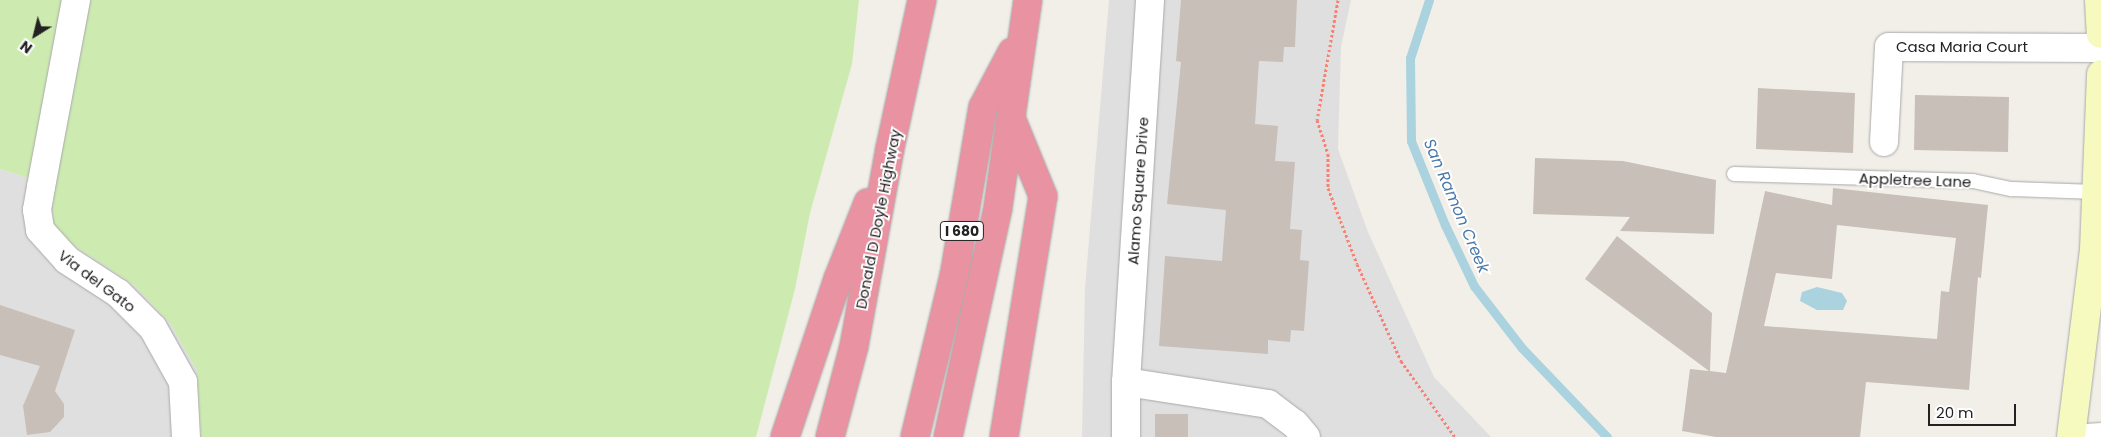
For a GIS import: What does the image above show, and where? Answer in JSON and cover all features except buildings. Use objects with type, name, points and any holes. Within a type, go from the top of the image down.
[{"type":"highway","name":"Donald D Doyle Highway","points":[[830,437],[854,346],[890,148],[922,0]]},
{"type":"highway","name":"I 680","points":[[948,437],[998,207],[1028,0]]},
{"type":"highway","name":"I 680","points":[[915,437],[954,276],[983,108],[1023,31]]},
{"type":"highway","points":[[1004,437],[1043,196],[1010,115]]},
{"type":"highway","points":[[785,437],[838,279],[890,148]]},
{"type":"main road","points":[[2099,0],[2101,34]]},
{"type":"main road","points":[[2071,435],[2097,250],[2096,192],[2101,74]]},
{"type":"street","name":"Via del Gato","points":[[76,0],[40,187],[37,210],[40,230],[67,260],[118,293],[153,328],[183,382],[186,437]]},
{"type":"street","name":"Alamo Square Drive","points":[[1126,437],[1126,382],[1150,0]]},
{"type":"street","name":"Casa Maria Court","points":[[1884,142],[1888,46],[2101,48]]},
{"type":"street","points":[[1126,382],[1268,404],[1295,424],[1306,437]]},
{"type":"lane","name":"Appletree Lane","points":[[1734,174],[1973,181],[2012,189],[2096,192]]},
{"type":"lane","points":[[2071,435],[2101,430]]},
{"type":"path","points":[[1338,0],[1317,120],[1328,154],[1328,188],[1360,272],[1401,361],[1455,437]]},
{"type":"shaded area","points":[[1109,0],[1351,0],[1341,47],[1338,149],[1368,232],[1434,377],[1491,437],[1082,437],[1085,288]]},
{"type":"shaded area","points":[[0,169],[52,185],[55,232],[134,285],[170,323],[197,371],[201,437],[0,437]]},
{"type":"green space","points":[[0,0],[859,0],[852,64],[810,213],[795,289],[756,437],[201,437],[197,371],[170,323],[134,285],[54,232],[51,185],[0,169]]},
{"type":"water","points":[[1817,287],[1842,293],[1847,301],[1843,310],[1817,310],[1800,301],[1802,292]]},
{"type":"waterway","name":"San Ramon Creek","points":[[1429,0],[1410,58],[1411,141],[1445,225],[1474,286],[1522,348],[1607,437]]}]
